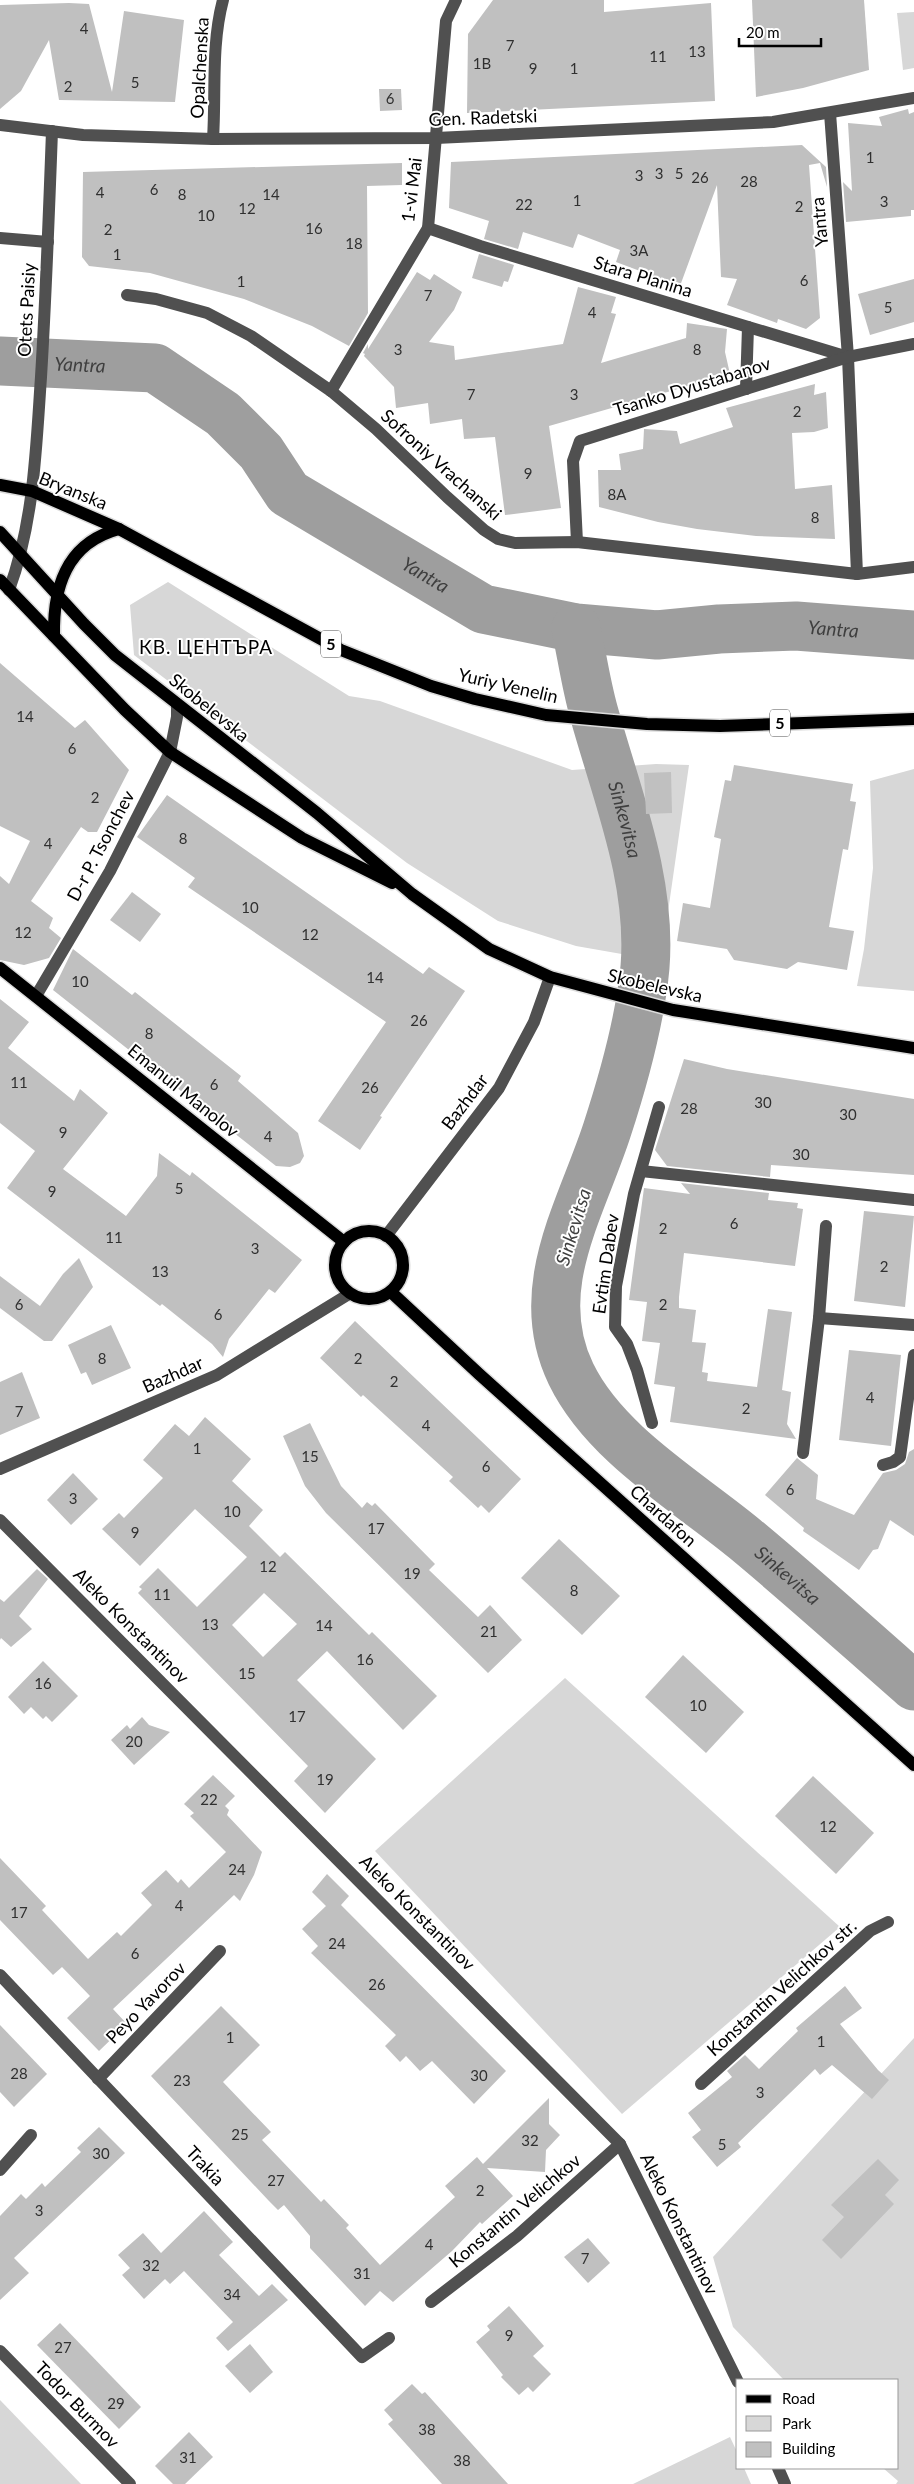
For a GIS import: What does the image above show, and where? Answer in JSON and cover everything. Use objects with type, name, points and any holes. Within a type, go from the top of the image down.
[{"type":"main road","name":"Bryanska","points":[[0,485],[32,491],[131,535]]},
{"type":"main road","points":[[54,636],[57,596],[66,569],[75,555],[98,536],[119,529]]},
{"type":"main road","name":"Skobelevska","points":[[0,532],[57,596],[115,655],[317,814],[412,894],[489,948],[550,977],[673,1010],[914,1048]]},
{"type":"main road","name":"Yuriy Venelin","points":[[131,535],[341,650],[431,686],[546,715],[647,724],[720,726],[914,719]]},
{"type":"main road","name":"Skobelevska","points":[[0,580],[125,710],[170,752],[302,838],[412,894]]},
{"type":"main road","name":"Emanuil Manolov","points":[[0,968],[344,1242]]},
{"type":"main road","points":[[359,1232],[378,1232],[386,1236],[400,1252],[403,1263],[398,1284],[391,1292],[370,1300],[349,1294],[341,1286],[336,1275],[334,1263],[344,1242],[359,1232]]},
{"type":"main road","name":"Chardafon","points":[[391,1292],[478,1374],[914,1765]]},
{"type":"street","name":"Opalchenska","points":[[213,139],[215,62],[219,15],[223,0]]},
{"type":"street","name":"1-vi Mai","points":[[331,392],[428,228],[446,21],[456,0]]},
{"type":"street","name":"Gen. Radetski","points":[[0,125],[83,135],[213,139],[436,138],[773,122],[914,98]]},
{"type":"street","name":"Yantra","points":[[830,113],[832,166],[848,357],[857,574]]},
{"type":"street","name":"Otets Paisiy","points":[[9,590],[21,556],[32,491],[46,291],[52,130]]},
{"type":"street","name":"Stara Planina","points":[[428,228],[480,246],[848,357]]},
{"type":"street","points":[[0,238],[48,242]]},
{"type":"street","name":"Sofroniy Vrachanski","points":[[127,295],[182,305],[229,323],[331,392],[376,428],[447,497],[498,539],[515,543],[577,542],[857,574],[914,567]]},
{"type":"street","points":[[746,389],[748,327]]},
{"type":"street","name":"Tsanko Dyustabanov","points":[[577,542],[573,461],[580,441],[848,357],[914,344]]},
{"type":"street","name":"D-r P. Tsonchev","points":[[36,996],[110,871],[170,752],[177,718],[177,704]]},
{"type":"street","name":"Bazhdar","points":[[386,1236],[499,1088],[534,1022],[550,977]]},
{"type":"street","name":"Evtim Dabev","points":[[652,1423],[637,1370],[626,1344],[614,1326],[616,1286],[634,1194],[659,1107]]},
{"type":"street","points":[[641,1172],[914,1200]]},
{"type":"street","points":[[803,1453],[826,1226]]},
{"type":"street","name":"Bazhdar","points":[[0,1469],[217,1374],[349,1294]]},
{"type":"street","points":[[818,1318],[914,1325]]},
{"type":"street","points":[[883,1465],[893,1462],[900,1457],[914,1356]]},
{"type":"street","name":"Aleko Konstantinov","points":[[0,1520],[620,2144],[737,2379]]},
{"type":"street","name":"Konstantin Velichkov str.","points":[[701,2084],[870,1931],[888,1922]]},
{"type":"street","name":"Peyo Yavorov","points":[[98,2079],[220,1951]]},
{"type":"street","name":"Trakia","points":[[0,1975],[362,2357],[389,2338]]},
{"type":"street","points":[[0,2170],[31,2135]]},
{"type":"street","name":"Konstantin Velichkov","points":[[430,2302],[517,2236],[620,2144]]},
{"type":"street","name":"Todor Burmov","points":[[0,2350],[130,2484]]},
{"type":"street","points":[[778,2469],[785,2484]]},
{"type":"green space","points":[[914,12],[914,68],[903,70],[897,13]]},
{"type":"green space","points":[[168,582],[349,696],[380,701],[572,770],[656,764],[689,765],[663,947],[656,960],[576,946],[498,921],[407,863],[134,655],[130,605]]},
{"type":"green space","points":[[914,769],[914,991],[857,986],[864,949],[873,868],[870,781]]},
{"type":"green space","points":[[565,1678],[840,1927],[622,2114],[375,1851]]},
{"type":"green space","points":[[914,2038],[914,2484],[896,2484],[898,2481],[884,2469],[899,2469],[899,2379],[783,2379],[733,2327],[713,2257]]},
{"type":"green space","points":[[0,2400],[81,2484],[0,2484]]},
{"type":"green space","points":[[730,2437],[736,2450],[736,2469],[744,2469],[751,2484],[633,2484]]},
{"type":"building","points":[[493,0],[604,0],[604,12],[711,3],[715,101],[467,113],[468,34]]},
{"type":"building","points":[[752,0],[864,0],[869,70],[803,88],[756,97]]},
{"type":"building","points":[[89,4],[112,92],[124,11],[184,20],[175,102],[59,100],[49,40],[21,91],[0,109],[0,5]]},
{"type":"building","points":[[379,89],[401,89],[402,110],[380,111]]},
{"type":"building","points":[[908,109],[909,114],[914,112],[914,210],[911,210],[911,216],[846,222],[843,182],[852,191],[848,123],[882,126],[879,117]]},
{"type":"building","points":[[802,145],[826,167],[827,187],[820,163],[809,165],[820,318],[806,329],[778,319],[777,323],[727,305],[737,279],[721,277],[717,185],[680,286],[616,262],[620,250],[578,234],[573,248],[523,232],[518,249],[484,239],[489,221],[449,208],[451,162]]},
{"type":"building","points":[[402,163],[402,185],[367,186],[368,313],[349,346],[312,326],[244,299],[150,273],[89,266],[82,257],[83,172]]},
{"type":"building","points":[[479,254],[514,265],[508,282],[504,281],[502,287],[472,278]]},
{"type":"building","points":[[417,272],[430,280],[434,274],[462,292],[454,310],[429,342],[454,346],[455,360],[563,344],[578,287],[616,297],[611,313],[616,314],[601,363],[686,338],[687,323],[727,329],[725,352],[730,374],[549,426],[561,508],[505,515],[495,437],[464,439],[462,419],[430,424],[428,403],[396,408],[394,387],[364,356],[365,354],[363,353],[368,344],[368,349]]},
{"type":"building","points":[[914,279],[914,322],[870,335],[858,294]]},
{"type":"building","points":[[815,384],[814,395],[826,392],[828,428],[814,432],[792,433],[795,489],[832,485],[835,539],[756,536],[697,529],[658,522],[599,507],[598,470],[621,470],[619,454],[643,449],[644,429],[677,431],[680,444],[733,427],[726,408]]},
{"type":"building","points":[[0,663],[75,728],[85,720],[129,770],[97,832],[88,832],[81,827],[31,901],[53,918],[49,928],[61,938],[49,958],[24,965],[0,960],[0,876],[9,884],[30,841],[0,826]]},
{"type":"building","points":[[734,765],[853,784],[850,801],[856,802],[848,850],[843,849],[829,927],[854,931],[847,970],[798,962],[787,969],[734,960],[727,949],[677,941],[683,903],[710,908],[721,839],[714,837],[725,780],[731,781]]},
{"type":"building","points":[[671,772],[672,813],[646,814],[644,773]]},
{"type":"building","points":[[167,795],[423,974],[429,967],[465,991],[380,1116],[382,1117],[360,1150],[318,1121],[386,1022],[188,887],[195,878],[137,837]]},
{"type":"building","points":[[132,892],[161,914],[140,942],[110,920]]},
{"type":"building","points":[[73,949],[132,995],[135,992],[241,1076],[238,1081],[298,1133],[304,1156],[300,1163],[290,1167],[276,1166],[53,990]]},
{"type":"building","points":[[0,999],[29,1022],[8,1048],[74,1101],[80,1089],[108,1113],[63,1169],[126,1216],[157,1176],[159,1153],[190,1176],[192,1172],[302,1260],[275,1293],[269,1289],[229,1339],[223,1357],[212,1344],[162,1304],[160,1306],[7,1188],[35,1151],[0,1123]]},
{"type":"building","points":[[684,1059],[727,1069],[914,1099],[914,1175],[771,1165],[770,1177],[667,1166],[655,1150]]},
{"type":"building","points":[[681,1183],[769,1193],[768,1200],[798,1203],[797,1208],[803,1209],[795,1266],[684,1253],[679,1297],[679,1308],[696,1310],[692,1342],[706,1343],[702,1372],[708,1373],[707,1381],[757,1387],[768,1309],[792,1312],[782,1390],[791,1392],[787,1424],[796,1439],[670,1422],[675,1387],[654,1384],[660,1343],[642,1341],[647,1302],[629,1300],[644,1188],[690,1194]]},
{"type":"building","points":[[864,1211],[914,1216],[905,1307],[854,1301]]},
{"type":"building","points":[[79,1258],[93,1287],[52,1341],[44,1341],[0,1308],[0,1276],[40,1306],[63,1274]]},
{"type":"building","points":[[355,1321],[521,1479],[489,1513],[481,1505],[478,1508],[449,1481],[453,1477],[363,1395],[361,1397],[320,1358]]},
{"type":"building","points":[[111,1325],[131,1368],[92,1385],[86,1372],[81,1374],[68,1345]]},
{"type":"building","points":[[849,1350],[901,1355],[891,1446],[839,1440]]},
{"type":"building","points":[[22,1372],[40,1418],[0,1435],[0,1382]]},
{"type":"building","points":[[205,1417],[251,1459],[232,1481],[263,1510],[249,1526],[280,1557],[285,1552],[369,1635],[372,1632],[437,1696],[403,1730],[327,1651],[297,1680],[376,1759],[325,1813],[294,1781],[308,1766],[138,1593],[142,1589],[139,1587],[158,1568],[197,1607],[247,1557],[195,1509],[140,1566],[102,1529],[119,1513],[124,1518],[163,1478],[143,1460],[175,1424],[189,1436]],"holes":[[[264,1593],[297,1624],[263,1657],[232,1625]]]},
{"type":"building","points":[[310,1423],[341,1486],[362,1508],[367,1502],[372,1506],[375,1503],[435,1564],[429,1570],[478,1617],[490,1605],[522,1640],[488,1673],[326,1513],[305,1486],[283,1436]]},
{"type":"building","points":[[914,1449],[914,1536],[890,1520],[878,1549],[873,1550],[859,1570],[803,1531],[804,1528],[765,1495],[797,1458],[818,1475],[816,1499],[854,1515],[883,1473],[896,1470],[905,1464],[909,1452]]},
{"type":"building","points":[[73,1473],[98,1499],[71,1525],[47,1500]]},
{"type":"building","points":[[559,1539],[620,1596],[582,1635],[521,1578]]},
{"type":"building","points":[[37,1569],[48,1579],[19,1616],[32,1629],[11,1647],[1,1638],[0,1640],[0,1599],[4,1602]]},
{"type":"building","points":[[683,1655],[744,1712],[706,1753],[645,1697]]},
{"type":"building","points":[[43,1661],[78,1696],[52,1722],[46,1716],[43,1719],[31,1707],[24,1714],[8,1697]]},
{"type":"building","points":[[142,1717],[149,1725],[170,1732],[134,1765],[111,1740],[127,1725],[130,1729]]},
{"type":"building","points":[[213,1775],[235,1796],[225,1806],[229,1810],[227,1815],[262,1852],[254,1875],[240,1901],[234,1895],[113,2009],[127,2024],[99,2051],[67,2018],[90,1996],[62,1967],[53,1975],[0,1920],[0,1858],[46,1906],[42,1910],[88,1959],[117,1932],[121,1936],[152,1905],[141,1893],[166,1870],[178,1883],[181,1879],[189,1888],[226,1852],[190,1816],[194,1813],[184,1804]]},
{"type":"building","points":[[813,1776],[874,1833],[836,1874],[775,1816]]},
{"type":"building","points":[[327,1874],[349,1896],[341,1905],[506,2071],[474,2104],[432,2061],[420,2071],[406,2056],[400,2062],[385,2046],[396,2035],[311,1953],[318,1946],[302,1929],[326,1906],[312,1892]]},
{"type":"building","points":[[845,1986],[862,2008],[840,2024],[878,2070],[889,2080],[872,2099],[832,2065],[820,2075],[815,2069],[738,2143],[741,2147],[717,2167],[692,2137],[701,2130],[688,2113],[732,2077],[727,2071],[745,2055],[759,2069],[798,2031],[796,2028]]},
{"type":"building","points":[[221,2006],[260,2045],[223,2082],[271,2132],[262,2140],[321,2202],[324,2199],[349,2225],[346,2228],[380,2265],[455,2197],[445,2186],[477,2157],[483,2164],[549,2098],[549,2124],[560,2135],[546,2150],[545,2172],[487,2168],[513,2196],[482,2224],[480,2222],[452,2251],[393,2302],[380,2291],[365,2306],[310,2248],[310,2236],[284,2205],[278,2210],[151,2076]]},
{"type":"building","points":[[0,2025],[47,2074],[14,2107],[0,2092]]},
{"type":"building","points":[[99,2127],[125,2153],[14,2258],[29,2273],[0,2300],[0,2216],[21,2194],[26,2199],[42,2183],[45,2187],[81,2152],[77,2148]]},
{"type":"building","points":[[878,2159],[899,2180],[885,2195],[894,2204],[841,2259],[822,2240],[844,2217],[831,2205]]},
{"type":"building","points":[[204,2211],[233,2242],[219,2255],[259,2296],[272,2284],[288,2300],[228,2351],[216,2338],[233,2322],[184,2271],[170,2284],[165,2279],[144,2299],[122,2275],[130,2268],[118,2255],[143,2233],[161,2253]]},
{"type":"building","points":[[588,2238],[610,2263],[588,2283],[564,2257]]},
{"type":"building","points":[[509,2306],[544,2346],[533,2356],[551,2374],[533,2392],[528,2387],[519,2395],[501,2377],[503,2375],[476,2342],[490,2330],[487,2326]]},
{"type":"building","points":[[60,2323],[141,2407],[119,2429],[37,2345]]},
{"type":"building","points":[[250,2344],[273,2372],[250,2393],[225,2366]]},
{"type":"building","points":[[412,2384],[422,2394],[425,2392],[508,2484],[442,2484],[388,2424],[393,2420],[384,2410]]},
{"type":"building","points":[[189,2432],[213,2457],[185,2484],[173,2484],[155,2466]]},
{"type":"waterway","name":"Yantra","points":[[0,361],[155,368],[223,414],[261,452],[288,493],[483,609],[576,628],[657,635],[719,629],[796,626],[914,635]]},
{"type":"waterway","name":"Sinkevitsa","points":[[576,628],[591,702],[631,838],[643,902],[646,935],[643,988],[630,1050],[607,1130],[573,1220],[564,1250],[558,1281],[556,1311],[560,1342],[571,1374],[586,1399],[604,1423],[649,1465],[767,1557],[914,1686]]},
{"type":"district","name":"КВ. ЦЕНТЪРА","points":[[206,647]]}]
